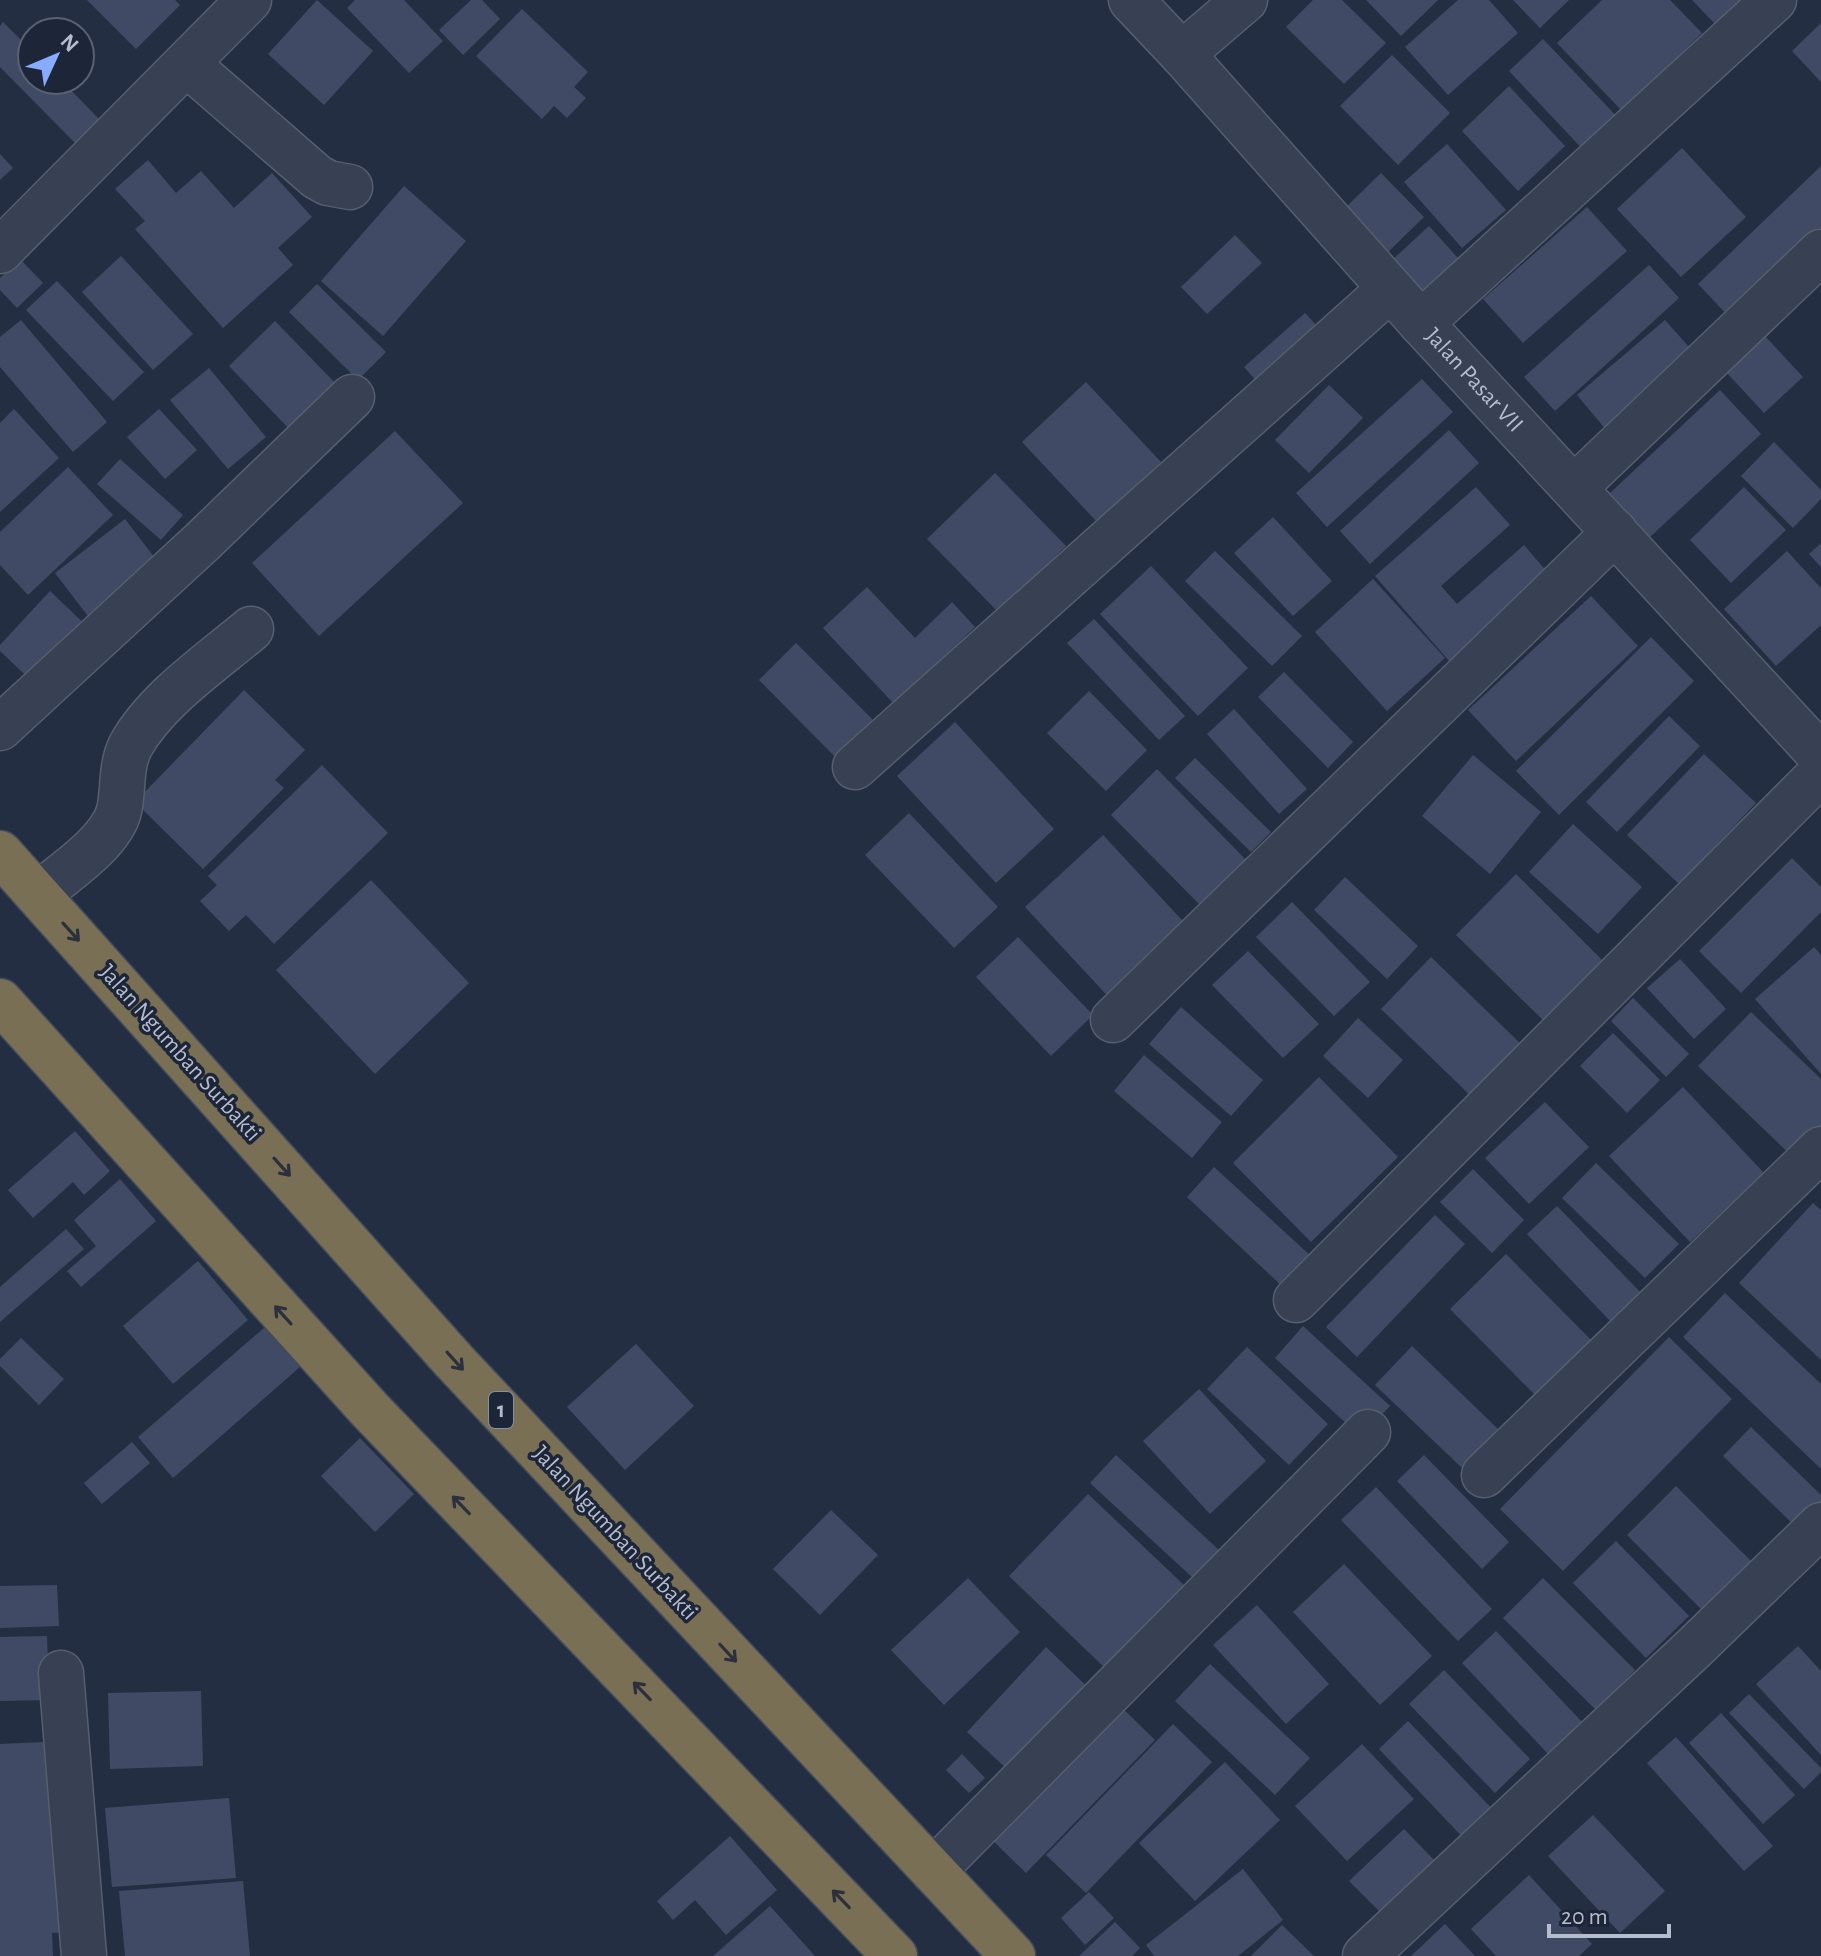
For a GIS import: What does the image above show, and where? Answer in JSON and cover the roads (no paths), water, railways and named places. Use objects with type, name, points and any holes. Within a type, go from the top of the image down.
[{"type":"highway","name":"Jalan Ngumban Surbakti","points":[[0,853],[454,1361],[1013,1956]]},
{"type":"highway","points":[[0,1001],[370,1410],[895,1956]]},
{"type":"street","points":[[0,251],[249,0]]},
{"type":"street","name":"Jalan Pasar VII","points":[[1131,0],[1421,323],[1821,756]]},
{"type":"street","points":[[1182,54],[1245,0]]},
{"type":"street","points":[[1421,323],[1774,0]]},
{"type":"street","points":[[187,64],[317,177],[328,183],[350,187]]},
{"type":"street","points":[[1574,488],[1821,252]]},
{"type":"street","points":[[855,767],[1390,289]]},
{"type":"street","points":[[0,728],[202,542],[352,397]]},
{"type":"street","points":[[1113,1020],[1615,532]]},
{"type":"street","points":[[38,895],[98,846],[118,816],[124,788],[122,771],[130,746],[145,726],[180,689],[251,629]]},
{"type":"street","points":[[1296,1300],[1821,773]]},
{"type":"street","points":[[1484,1475],[1821,1149]]},
{"type":"street","points":[[933,1871],[1368,1432]]},
{"type":"street","points":[[1365,1956],[1821,1525]]},
{"type":"street","points":[[61,1673],[84,1956]]}]
